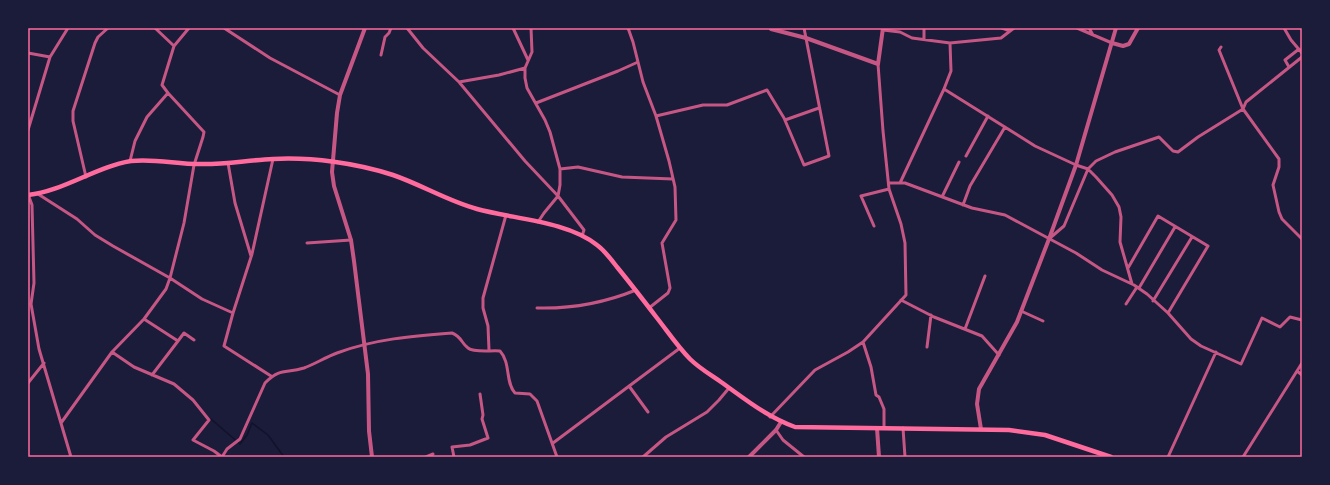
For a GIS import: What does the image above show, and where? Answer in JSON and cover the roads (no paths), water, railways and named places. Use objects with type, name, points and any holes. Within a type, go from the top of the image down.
[{"type":"main road","points":[[28,195],[52,190],[86,176],[130,161],[156,161],[194,164],[228,163],[273,158],[333,162],[360,166],[393,175],[479,210],[573,231],[595,243],[603,250],[636,290],[680,348],[691,360],[770,417],[781,422],[795,427],[1009,430],[1045,435],[1111,457]]},
{"type":"street","points":[[28,130],[50,57],[68,28]]},
{"type":"street","points":[[86,176],[73,121],[73,111],[95,43],[98,37],[108,28]]},
{"type":"street","points":[[155,28],[174,46]]},
{"type":"street","points":[[62,422],[112,352],[144,318],[166,289],[170,278],[184,223],[194,164],[204,132],[162,85],[174,46],[189,28]]},
{"type":"street","points":[[224,28],[270,58],[340,95]]},
{"type":"street","points":[[365,28],[340,95],[337,113],[333,179],[351,240],[366,345],[369,392],[369,431],[372,457]]},
{"type":"street","points":[[381,55],[385,38],[391,28]]},
{"type":"street","points":[[407,28],[423,48],[459,82],[525,161],[558,196],[584,230],[582,236]]},
{"type":"street","points":[[513,28],[528,60]]},
{"type":"street","points":[[531,28],[532,52],[525,68],[526,88],[536,103],[550,132],[560,169],[558,196],[538,223]]},
{"type":"street","points":[[628,28],[643,82],[656,116],[675,187],[676,220],[662,243],[670,288],[668,293],[649,308]]},
{"type":"street","points":[[656,116],[703,104],[727,105],[766,90],[785,120],[804,164],[829,156],[804,28]]},
{"type":"street","points":[[924,28],[924,39]]},
{"type":"street","points":[[1002,28],[1010,32]]},
{"type":"street","points":[[770,417],[815,370],[863,342],[906,295],[904,243],[901,224],[889,189],[883,131],[878,64],[883,29],[900,32],[912,38],[950,43],[1001,38],[1014,28]]},
{"type":"street","points":[[1077,28],[1112,43],[1123,46],[1129,44],[1138,28]]},
{"type":"street","points":[[1090,28],[1092,35]]},
{"type":"street","points":[[981,429],[978,404],[979,389],[1017,322],[1049,239],[1076,165],[1116,28]]},
{"type":"street","points":[[1284,28],[1290,40],[1302,53]]},
{"type":"street","points":[[771,29],[806,38],[878,64]]},
{"type":"street","points":[[900,183],[951,71],[950,43]]},
{"type":"street","points":[[1221,47],[1219,50],[1243,109],[1279,159],[1279,168],[1273,185],[1276,202],[1282,219],[1302,239]]},
{"type":"street","points":[[1289,67],[1285,60],[1299,49]]},
{"type":"street","points":[[28,53],[50,57]]},
{"type":"street","points":[[1049,239],[1064,226],[1088,170],[1096,161],[1115,152],[1159,137],[1173,151],[1178,152],[1198,137],[1243,109],[1246,102],[1302,57]]},
{"type":"street","points":[[536,103],[638,62]]},
{"type":"street","points":[[459,82],[499,75],[525,68]]},
{"type":"street","points":[[944,89],[1035,146],[1088,170],[1112,196],[1119,207],[1121,217],[1120,242],[1132,284]]},
{"type":"street","points":[[130,161],[135,141],[147,117],[168,93]]},
{"type":"street","points":[[785,120],[819,108]]},
{"type":"street","points":[[966,156],[988,116]]},
{"type":"street","points":[[963,205],[970,186],[1004,127]]},
{"type":"street","points":[[271,376],[224,346],[251,256],[273,158]]},
{"type":"street","points":[[942,197],[959,162]]},
{"type":"street","points":[[228,163],[235,203],[251,256]]},
{"type":"street","points":[[560,169],[578,167],[622,177],[673,179]]},
{"type":"street","points":[[889,183],[905,183],[972,208],[1005,215],[1076,253],[1102,270],[1138,287],[1168,313],[1191,339],[1201,346],[1241,364],[1262,318],[1280,327],[1290,317],[1302,320]]},
{"type":"street","points":[[874,226],[861,196],[889,189]]},
{"type":"street","points":[[38,194],[77,219],[94,235],[170,278],[202,299],[233,313]]},
{"type":"street","points":[[28,195],[32,205],[33,228],[34,283],[31,304],[39,349],[62,422],[71,457]]},
{"type":"street","points":[[489,350],[488,326],[483,308],[483,298],[506,215]]},
{"type":"street","points":[[1128,268],[1158,216],[1208,246],[1168,313]]},
{"type":"street","points":[[1126,304],[1175,227]]},
{"type":"street","points":[[1153,301],[1192,237]]},
{"type":"street","points":[[307,243],[351,240]]},
{"type":"street","points":[[965,329],[985,276]]},
{"type":"street","points":[[537,308],[555,309],[585,305],[616,298],[636,290]]},
{"type":"street","points":[[901,300],[982,336],[999,355]]},
{"type":"street","points":[[1021,312],[1043,321]]},
{"type":"street","points":[[927,347],[932,315]]},
{"type":"street","points":[[144,318],[178,340]]},
{"type":"street","points":[[152,375],[184,333],[194,340]]},
{"type":"street","points":[[112,352],[134,367],[174,384],[193,400],[208,420],[193,440],[222,457],[227,449],[240,439],[265,383],[271,376],[280,372],[303,368],[338,352],[366,345],[392,339],[452,333],[459,336],[467,348],[474,351],[500,351],[504,356],[511,388],[516,393],[530,394],[537,401],[557,457]]},
{"type":"street","points":[[863,342],[871,367],[876,395],[880,397],[884,409],[884,428]]},
{"type":"street","points":[[553,443],[680,348]]},
{"type":"street","points":[[1168,457],[1216,352]]},
{"type":"street","points":[[28,383],[44,363]]},
{"type":"street","points":[[1243,457],[1302,363]]},
{"type":"street","points":[[1296,371],[1302,375]]},
{"type":"street","points":[[629,386],[648,412]]},
{"type":"street","points":[[643,457],[666,437],[707,412],[729,388]]},
{"type":"street","points":[[454,457],[452,448],[470,445],[488,438],[482,419],[483,415],[480,394]]},
{"type":"street","points":[[748,457],[776,430],[781,422]]},
{"type":"street","points":[[877,428],[879,457]]},
{"type":"street","points":[[903,428],[905,457]]},
{"type":"street","points":[[776,430],[783,440],[804,457]]},
{"type":"street","points":[[426,457],[433,454]]},
{"type":"waterway","points":[[211,419],[240,444],[247,435],[252,423],[268,435],[284,457]]}]
